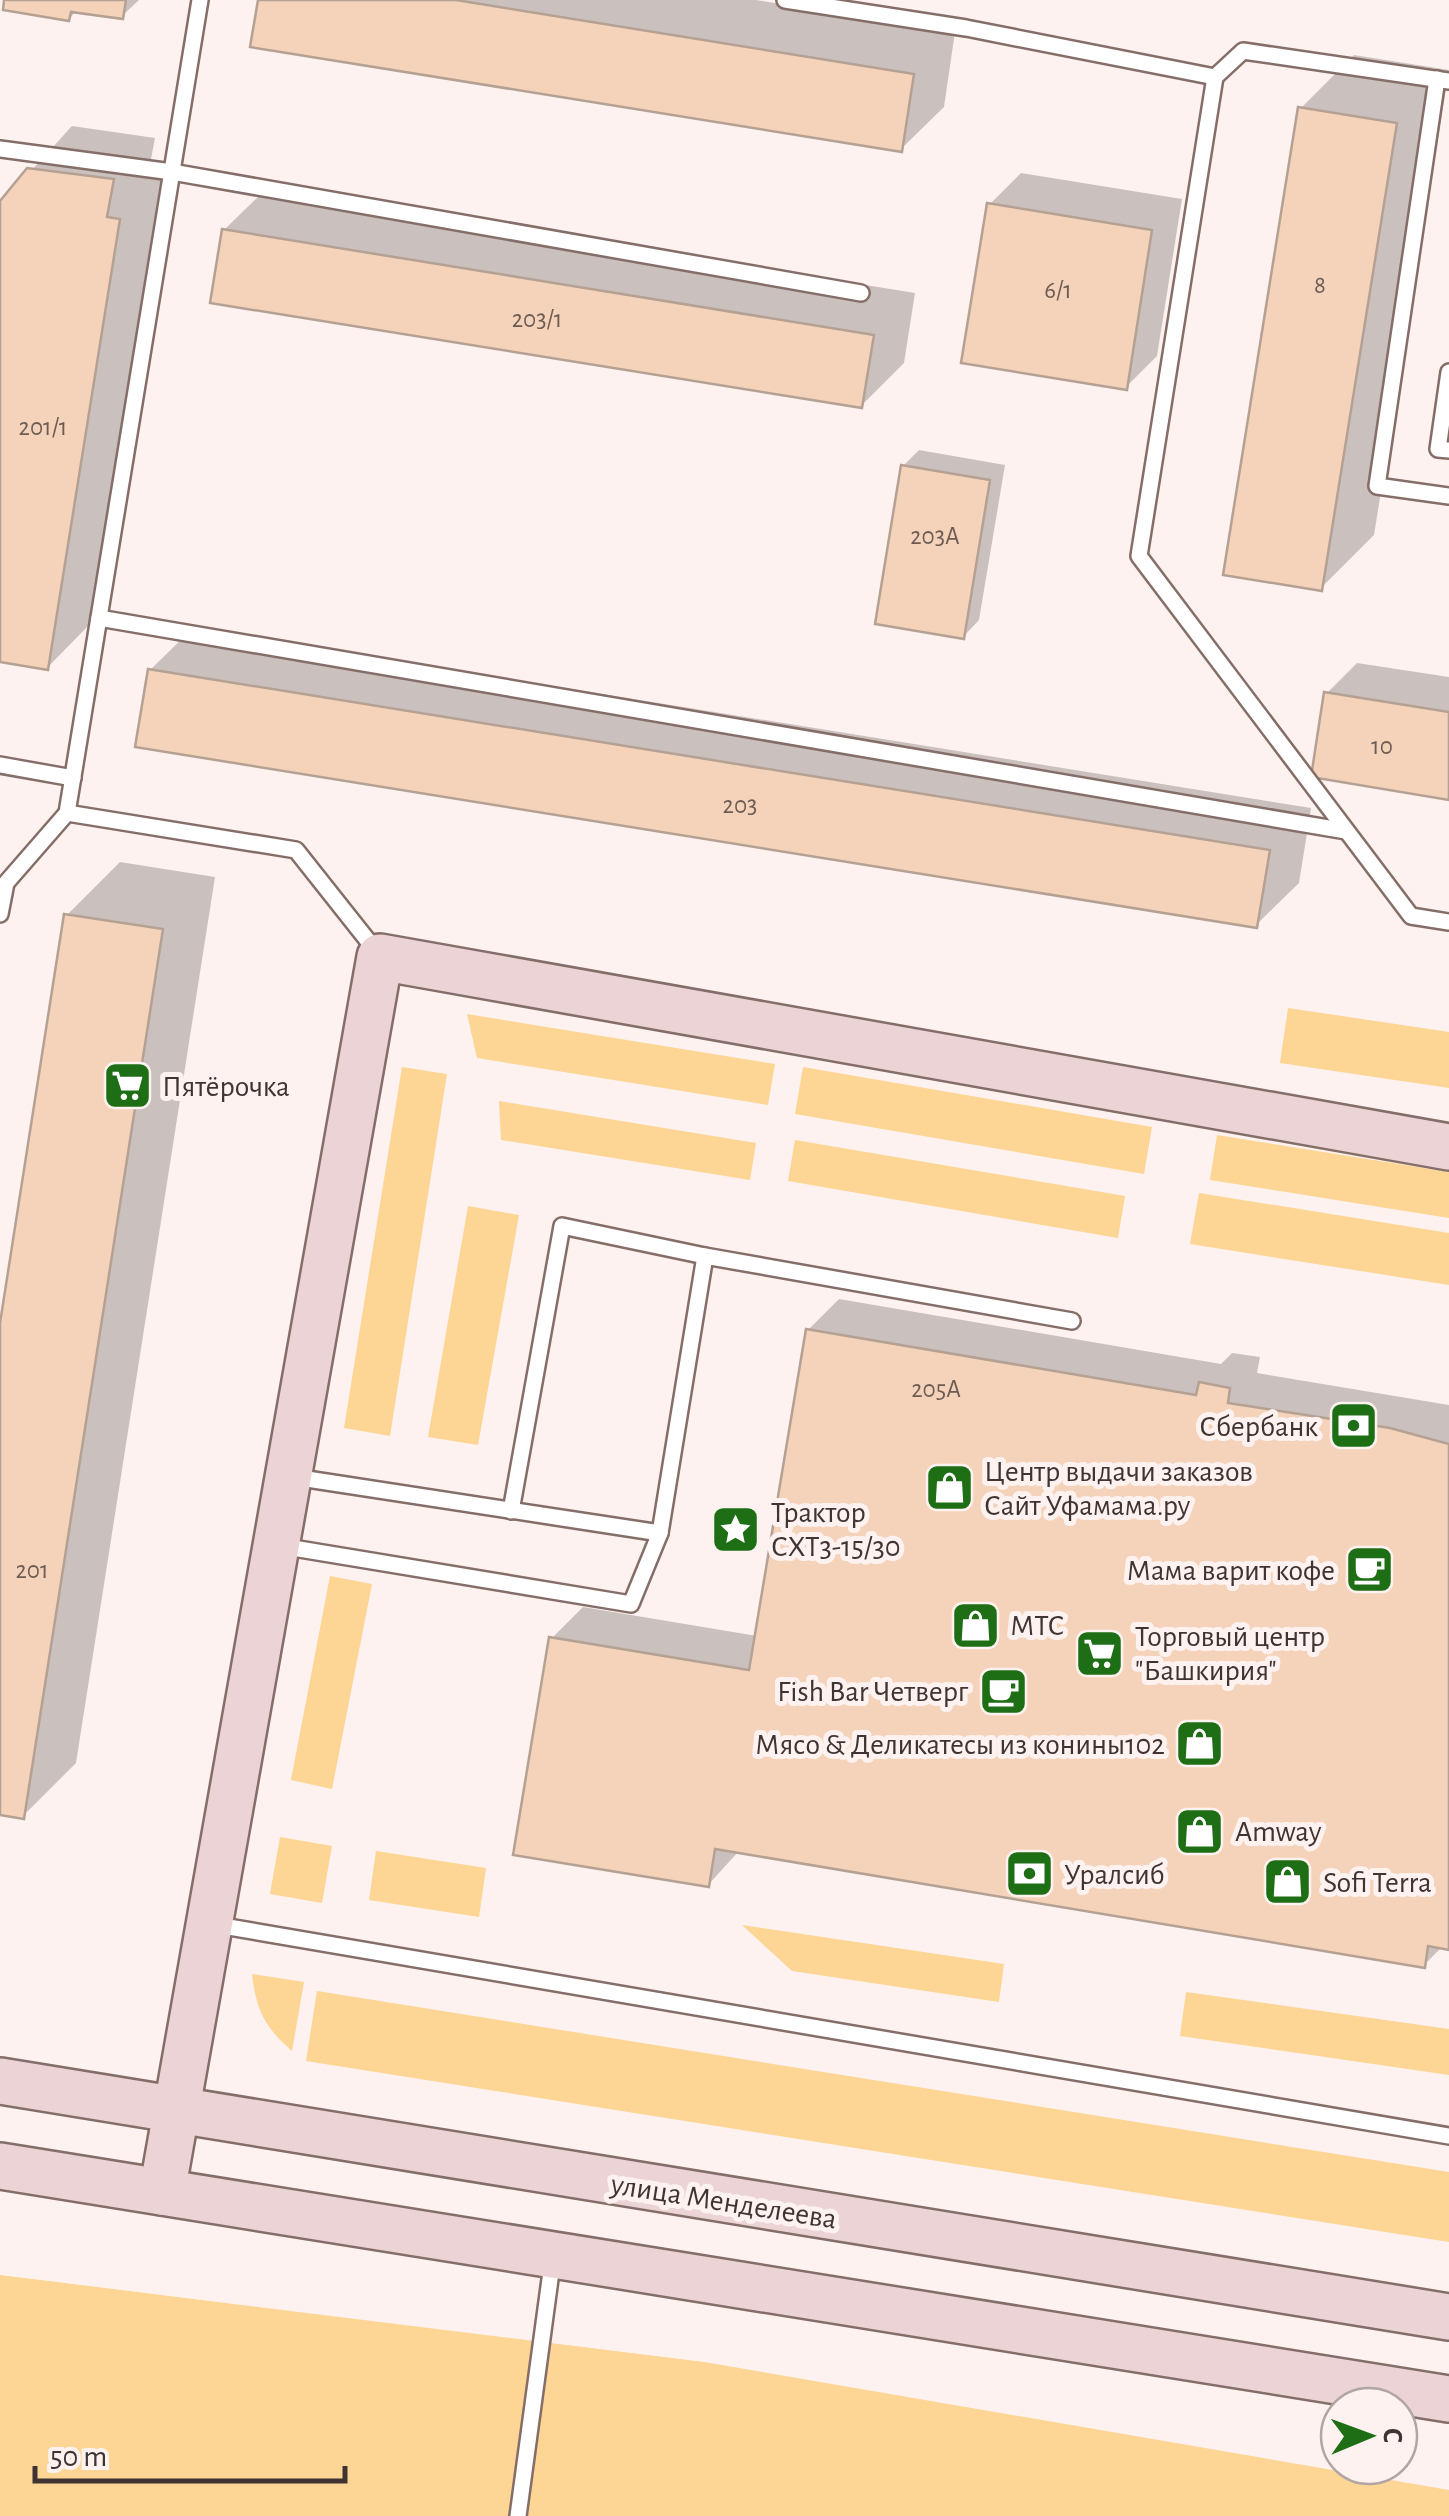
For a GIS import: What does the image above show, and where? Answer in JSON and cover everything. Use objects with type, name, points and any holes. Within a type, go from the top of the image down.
[{"type":"main road","points":[[162,2192],[380,957],[1449,1147]]},
{"type":"main road","name":"улица Менделеева","points":[[0,2081],[177,2113],[1449,2317]]},
{"type":"main road","points":[[0,2166],[1449,2399]]},
{"type":"lane","points":[[0,914],[6,884],[67,813],[200,0]]},
{"type":"lane","points":[[785,0],[966,28],[1216,76]]},
{"type":"lane","points":[[1443,80],[1244,51],[1216,76],[1139,556],[1411,916],[1449,922]]},
{"type":"lane","points":[[1443,80],[1449,96]]},
{"type":"lane","points":[[1443,80],[1377,486],[1449,496]]},
{"type":"lane","points":[[0,149],[172,172],[861,293]]},
{"type":"lane","points":[[1449,372],[1438,448],[1449,450]]},
{"type":"lane","points":[[99,618],[1346,831]]},
{"type":"lane","points":[[0,765],[73,778]]},
{"type":"lane","points":[[67,813],[296,850],[380,957]]},
{"type":"lane","points":[[511,1511],[562,1226],[705,1256],[1072,1321]]},
{"type":"lane","points":[[277,1546],[631,1604],[660,1534],[705,1256]]},
{"type":"lane","points":[[290,1476],[660,1534]]},
{"type":"lane","points":[[210,1924],[1449,2136]]},
{"type":"lane","points":[[518,2516],[554,2254]]},
{"type":"shaded area","points":[[1288,1008],[1449,1032],[1449,1088],[1280,1063]]},
{"type":"shaded area","points":[[467,1014],[775,1064],[768,1105],[477,1058]]},
{"type":"shaded area","points":[[402,1067],[447,1074],[390,1436],[344,1428]]},
{"type":"shaded area","points":[[803,1067],[1152,1127],[1144,1174],[795,1114]]},
{"type":"shaded area","points":[[499,1101],[756,1143],[750,1180],[501,1140]]},
{"type":"shaded area","points":[[1217,1135],[1449,1172],[1449,1218],[1210,1180]]},
{"type":"shaded area","points":[[795,1140],[1125,1196],[1118,1238],[788,1181]]},
{"type":"shaded area","points":[[1199,1193],[1449,1233],[1449,1285],[1190,1244]]},
{"type":"shaded area","points":[[468,1206],[519,1215],[478,1445],[428,1437]]},
{"type":"shaded area","points":[[330,1576],[372,1584],[332,1789],[291,1780]]},
{"type":"shaded area","points":[[280,1837],[332,1846],[322,1903],[270,1894]]},
{"type":"shaded area","points":[[376,1851],[486,1868],[479,1917],[369,1900]]},
{"type":"shaded area","points":[[742,1925],[1004,1964],[999,2002],[792,1971]]},
{"type":"shaded area","points":[[252,1974],[304,1982],[292,2051],[263,2017]]},
{"type":"shaded area","points":[[317,1991],[1449,2172],[1449,2242],[306,2061]]},
{"type":"shaded area","points":[[1186,1992],[1449,2029],[1449,2075],[1180,2036]]},
{"type":"shaded area","points":[[0,2275],[704,2362],[1319,2468],[1319,2486],[1419,2485],[1449,2490],[1449,2516],[0,2516]]},
{"type":"building","points":[[4,0],[126,0],[123,19],[71,12],[69,21],[3,10]]},
{"type":"building","points":[[258,0],[456,0],[914,74],[902,152],[250,47]]},
{"type":"building","points":[[1298,107],[1397,123],[1322,591],[1223,575]]},
{"type":"building","points":[[27,168],[114,179],[107,217],[120,219],[48,670],[0,662],[0,201]]},
{"type":"building","points":[[987,203],[1152,230],[1127,390],[961,363]]},
{"type":"building","points":[[222,229],[874,335],[862,408],[210,303]]},
{"type":"building","points":[[901,465],[990,480],[964,639],[875,624]]},
{"type":"building","points":[[148,669],[1270,850],[1257,928],[135,747]]},
{"type":"building","points":[[1324,692],[1449,712],[1449,800],[1311,777]]},
{"type":"building","points":[[64,914],[163,929],[24,1819],[0,1815],[0,1323]]},
{"type":"building","name":"Торговый центр \"Башкирия\"","points":[[806,1329],[1196,1395],[1199,1382],[1230,1388],[1228,1403],[1390,1428],[1449,1444],[1449,1950],[1428,1946],[1425,1968],[715,1849],[709,1887],[513,1855],[549,1637],[749,1670]]},
{"type":"place","name":"Пятёрочка","points":[[127,1086]]},
{"type":"place","name":"Сбербанк","points":[[1353,1426]]},
{"type":"place","name":"Центр выдачи заказов Сайт Уфамама.ру","points":[[949,1488]]},
{"type":"place","name":"Трактор СХТ3-15/30","points":[[736,1529]]},
{"type":"place","name":"Мама варит кофе","points":[[1370,1570]]},
{"type":"place","name":"МТС","points":[[975,1625]]},
{"type":"place","name":"Торговый центр \"Башкирия\"","points":[[1100,1653]]},
{"type":"place","name":"Fish Bar Четверг","points":[[1003,1691]]},
{"type":"place","name":"Мясо & Деликатесы из конины102","points":[[1200,1744]]},
{"type":"place","name":"Amway","points":[[1200,1831]]},
{"type":"place","name":"Уралсиб","points":[[1029,1874]]},
{"type":"place","name":"Sofi Terra","points":[[1288,1882]]}]
